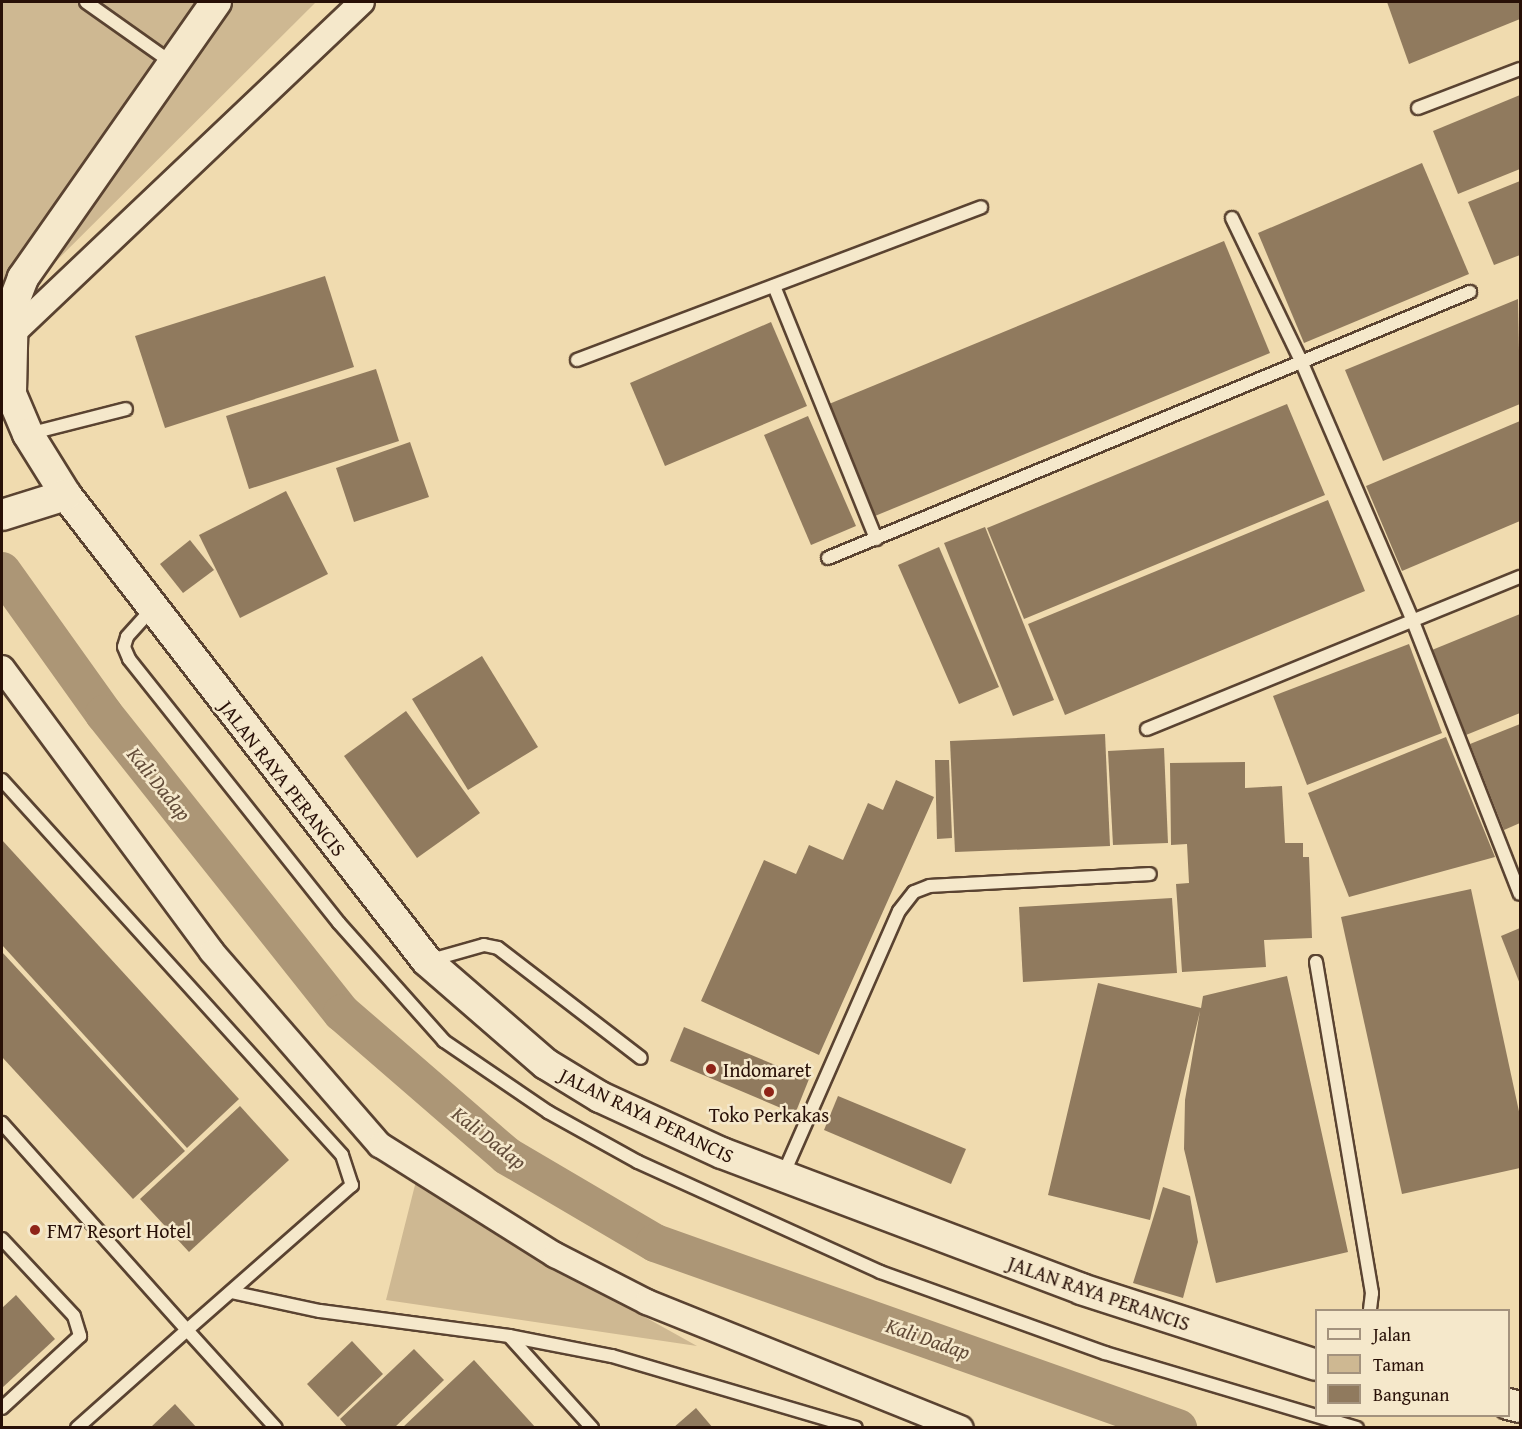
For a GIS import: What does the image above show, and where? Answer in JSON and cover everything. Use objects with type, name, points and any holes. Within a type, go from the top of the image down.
[{"type":"street","name":"JALAN RAYA PERANCIS","points":[[216,2],[33,262],[14,304],[5,381],[28,434],[66,495],[151,610],[427,961],[546,1064],[600,1096],[782,1177],[1081,1289],[1315,1364]]},
{"type":"street","points":[[10,336],[362,2]]},
{"type":"street","points":[[9,513],[66,495]]},
{"type":"street","points":[[2,668],[212,952],[380,1145],[555,1255],[646,1302],[961,1428]]},
{"type":"lane","points":[[86,2],[172,63]]},
{"type":"lane","points":[[1418,108],[1521,69]]},
{"type":"lane","points":[[577,360],[981,207]]},
{"type":"lane","points":[[1232,218],[1301,361],[1412,619],[1517,873],[1521,894]]},
{"type":"lane","points":[[774,286],[876,539]]},
{"type":"lane","points":[[828,558],[1470,292]]},
{"type":"lane","points":[[28,434],[126,409]]},
{"type":"lane","points":[[1147,729],[1412,619],[1521,577]]},
{"type":"lane","points":[[151,610],[127,637],[124,647],[129,659],[339,923],[444,1041],[510,1086],[638,1161],[880,1272],[1105,1353],[1315,1416]]},
{"type":"lane","points":[[2,780],[342,1155],[350,1169],[352,1185],[77,1428]]},
{"type":"lane","points":[[782,1177],[899,911],[914,892],[930,886],[1150,874]]},
{"type":"lane","points":[[427,961],[484,945],[498,948],[641,1058]]},
{"type":"lane","points":[[1316,962],[1372,1293],[1370,1309]]},
{"type":"lane","points":[[2,1124],[276,1428]]},
{"type":"lane","points":[[2,1239],[74,1316],[80,1336],[2,1408]]},
{"type":"lane","points":[[231,1292],[320,1311],[509,1336],[612,1356],[856,1428]]},
{"type":"lane","points":[[509,1336],[592,1428]]},
{"type":"lane","points":[[1320,1417],[1357,1428]]},
{"type":"green space","points":[[2,2],[316,2],[2,315]]},
{"type":"green space","points":[[416,1181],[555,1267],[697,1346],[386,1300]]},
{"type":"building","points":[[1387,2],[1520,2],[1520,19],[1409,64]]},
{"type":"building","points":[[1520,95],[1520,169],[1458,194],[1433,131]]},
{"type":"building","points":[[1422,163],[1469,274],[1304,343],[1258,233]]},
{"type":"building","points":[[1520,181],[1520,255],[1494,265],[1468,202]]},
{"type":"building","points":[[1224,241],[1270,353],[875,516],[829,404]]},
{"type":"building","points":[[325,276],[354,367],[165,428],[135,336]]},
{"type":"building","points":[[1518,299],[1520,404],[1383,461],[1345,370]]},
{"type":"building","points":[[771,322],[807,406],[665,466],[630,383]]},
{"type":"building","points":[[376,369],[399,441],[249,489],[226,416]]},
{"type":"building","points":[[1287,404],[1325,495],[1024,619],[987,528]]},
{"type":"building","points":[[808,416],[856,526],[811,545],[764,435]]},
{"type":"building","points":[[1520,421],[1520,521],[1402,571],[1366,486]]},
{"type":"building","points":[[410,442],[429,497],[354,522],[336,468]]},
{"type":"building","points":[[286,491],[328,574],[240,618],[199,535]]},
{"type":"building","points":[[1328,500],[1365,591],[1065,715],[1028,624]]},
{"type":"building","points":[[985,527],[1054,700],[1013,716],[944,543]]},
{"type":"building","points":[[190,540],[214,570],[183,593],[160,564]]},
{"type":"building","points":[[939,547],[999,687],[959,704],[898,565]]},
{"type":"building","points":[[1520,614],[1520,713],[1466,735],[1432,650]]},
{"type":"building","points":[[1409,644],[1442,733],[1307,785],[1273,696]]},
{"type":"building","points":[[482,656],[538,747],[468,790],[412,699]]},
{"type":"building","points":[[406,711],[480,813],[417,858],[344,756]]},
{"type":"building","points":[[1520,724],[1520,823],[1504,830],[1470,744]]},
{"type":"building","points":[[1105,734],[1110,846],[955,852],[950,741]]},
{"type":"building","points":[[1446,737],[1495,857],[1349,897],[1308,793]]},
{"type":"building","points":[[1164,748],[1168,843],[1113,845],[1108,751]]},
{"type":"building","points":[[935,760],[949,760],[952,838],[937,839]]},
{"type":"building","points":[[1245,762],[1245,788],[1282,786],[1285,843],[1303,843],[1303,857],[1309,857],[1312,938],[1264,940],[1266,967],[1182,972],[1176,884],[1189,883],[1187,844],[1171,845],[1170,763]]},
{"type":"building","points":[[896,780],[934,797],[819,1055],[701,1001],[764,860],[796,874],[809,845],[843,860],[868,803],[883,810]]},
{"type":"building","points":[[2,840],[239,1099],[187,1148],[2,945]]},
{"type":"building","points":[[1471,889],[1520,1116],[1520,1168],[1402,1194],[1341,917]]},
{"type":"building","points":[[1172,898],[1177,973],[1023,982],[1019,907]]},
{"type":"building","points":[[1520,928],[1520,984],[1501,936]]},
{"type":"building","points":[[2,952],[185,1151],[133,1199],[2,1057]]},
{"type":"building","points":[[1287,976],[1348,1252],[1216,1283],[1184,1149],[1185,1100],[1200,1011],[1150,1220],[1048,1195],[1098,983],[1201,1008],[1203,996]]},
{"type":"building","points":[[684,1027],[809,1079],[795,1114],[670,1061]]},
{"type":"building","points":[[838,1096],[966,1149],[951,1184],[824,1130]]},
{"type":"building","points":[[240,1106],[289,1160],[189,1252],[140,1199]]},
{"type":"building","points":[[1163,1187],[1190,1196],[1198,1242],[1183,1298],[1133,1283]]},
{"type":"building","points":[[16,1295],[55,1339],[2,1388],[2,1308]]},
{"type":"building","points":[[352,1341],[383,1374],[338,1417],[307,1384]]},
{"type":"building","points":[[414,1349],[444,1380],[394,1428],[348,1428],[340,1419]]},
{"type":"building","points":[[474,1360],[536,1428],[402,1428]]},
{"type":"building","points":[[175,1404],[197,1428],[150,1428]]},
{"type":"building","points":[[696,1408],[713,1428],[673,1428]]},
{"type":"waterway","name":"Kali Dadap","points":[[2,571],[104,714],[342,1013],[507,1156],[655,1243],[1178,1428]]},
{"type":"place","name":"Indomaret","points":[[711,1069]]},
{"type":"place","name":"Toko Perkakas","points":[[769,1092]]},
{"type":"place","name":"FM7 Resort Hotel","points":[[35,1230]]}]
